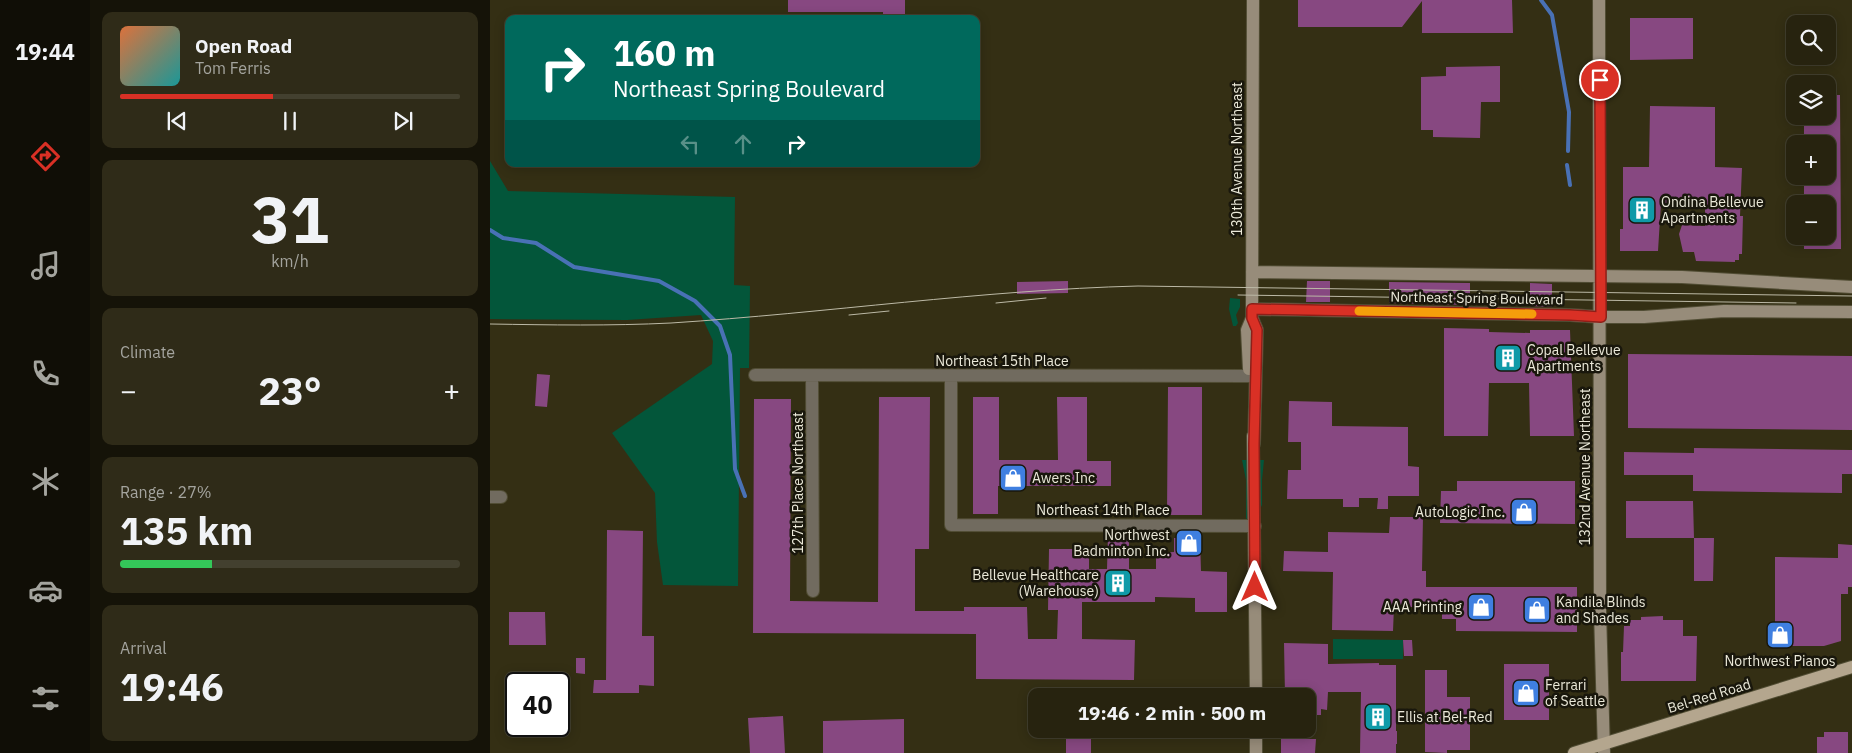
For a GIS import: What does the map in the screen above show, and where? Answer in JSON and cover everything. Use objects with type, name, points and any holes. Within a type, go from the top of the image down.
[{"type":"main road","name":"Bel-Red Road","points":[[1574,753],[1604,749],[1852,667]]},
{"type":"street","name":"130th Avenue Northeast","points":[[1253,0],[1252,313],[1248,330],[1254,444]]},
{"type":"street","name":"132nd Avenue Northeast","points":[[1599,0],[1600,619],[1604,749]]},
{"type":"street","name":"Northeast Spring Boulevard","points":[[1252,272],[1731,279],[1794,285],[1852,287]]},
{"type":"street","name":"Northeast Spring Boulevard","points":[[1252,313],[1644,317],[1724,311],[1852,312]]},
{"type":"street","name":"130th Avenue Northeast","points":[[1252,313],[1257,330],[1254,444],[1256,688]]},
{"type":"street","name":"Northeast 15th Place","points":[[755,375],[1249,376]]},
{"type":"street","name":"127th Place Northeast","points":[[812,376],[813,590]]},
{"type":"street","name":"Northeast 14th Place","points":[[951,376],[951,525],[1255,526]]},
{"type":"street","points":[[1256,738],[1256,753]]},
{"type":"green space","points":[[490,161],[508,191],[735,197],[734,285],[750,286],[749,368],[740,368],[738,586],[663,585],[657,542],[655,493],[612,433],[712,364],[713,341],[701,315],[627,320],[490,319]]},
{"type":"green space","points":[[1230,298],[1240,299],[1240,307],[1236,315],[1238,323],[1236,326],[1233,326],[1229,309]]},
{"type":"green space","points":[[1242,460],[1247,460],[1248,516],[1246,520],[1246,480]]},
{"type":"green space","points":[[1260,460],[1264,460],[1262,507],[1260,503]]},
{"type":"green space","points":[[1333,639],[1403,640],[1403,659],[1333,659]]},
{"type":"building","points":[[788,0],[905,0],[905,15],[883,15],[883,12],[788,12]]},
{"type":"building","points":[[1298,0],[1512,0],[1513,33],[1422,33],[1422,1],[1402,27],[1298,27]]},
{"type":"building","points":[[1630,18],[1693,18],[1693,59],[1630,60]]},
{"type":"building","points":[[1500,66],[1500,102],[1481,102],[1480,138],[1433,137],[1433,130],[1421,130],[1421,77],[1446,76],[1446,67]]},
{"type":"building","points":[[1836,95],[1840,95],[1841,249],[1804,249],[1804,245],[1836,245],[1836,195],[1804,195],[1804,185],[1836,185],[1836,135],[1804,135],[1804,125],[1836,125]]},
{"type":"building","name":"Ondina Bellevue Apartments","points":[[1650,106],[1715,107],[1715,167],[1742,168],[1740,216],[1743,216],[1742,254],[1739,254],[1739,260],[1735,260],[1735,262],[1696,261],[1694,252],[1683,252],[1679,234],[1682,225],[1705,226],[1705,205],[1679,205],[1679,203],[1661,203],[1658,251],[1620,251],[1620,229],[1623,229],[1623,167],[1649,167]]},
{"type":"building","points":[[1068,281],[1068,293],[1017,294],[1017,282]]},
{"type":"building","points":[[1307,281],[1330,281],[1330,302],[1306,302]]},
{"type":"building","points":[[1389,282],[1470,283],[1470,305],[1389,303]]},
{"type":"building","points":[[1530,283],[1552,284],[1552,307],[1530,306]]},
{"type":"building","name":"Copal Bellevue Apartments","points":[[1444,328],[1489,329],[1489,332],[1530,333],[1530,330],[1570,330],[1574,436],[1530,436],[1529,383],[1489,383],[1488,436],[1444,436]]},
{"type":"building","points":[[1628,354],[1852,356],[1852,430],[1628,428]]},
{"type":"building","points":[[537,374],[550,375],[547,407],[535,406]]},
{"type":"building","points":[[1168,387],[1202,387],[1202,515],[1167,515]]},
{"type":"building","points":[[879,397],[930,397],[929,549],[915,549],[915,611],[964,611],[964,607],[1027,607],[1028,639],[1057,639],[1058,610],[1048,610],[1049,549],[1089,549],[1089,569],[1107,569],[1108,534],[1129,534],[1129,569],[1156,569],[1156,553],[1174,552],[1174,538],[1200,538],[1201,571],[1227,572],[1227,612],[1195,612],[1195,598],[1155,597],[1155,602],[1082,602],[1082,639],[1135,640],[1134,680],[976,679],[976,634],[753,633],[754,399],[791,399],[790,601],[878,602]]},
{"type":"building","points":[[973,397],[999,397],[999,460],[1058,460],[1057,397],[1087,397],[1087,461],[1111,461],[1111,486],[998,486],[998,514],[973,514]]},
{"type":"building","points":[[1289,401],[1332,402],[1332,426],[1408,427],[1408,466],[1419,467],[1419,496],[1388,496],[1388,509],[1377,509],[1378,498],[1359,498],[1359,507],[1343,507],[1343,499],[1287,499],[1288,470],[1301,470],[1301,442],[1288,442]]},
{"type":"building","points":[[1694,448],[1852,450],[1852,474],[1842,474],[1842,493],[1693,491],[1693,475],[1624,475],[1624,452],[1694,453]]},
{"type":"building","points":[[1457,481],[1575,481],[1575,524],[1440,523],[1441,491],[1457,491]]},
{"type":"building","points":[[1626,501],[1693,501],[1694,538],[1626,538]]},
{"type":"building","points":[[1390,517],[1423,517],[1422,571],[1426,571],[1426,587],[1577,587],[1577,632],[1456,631],[1456,619],[1442,619],[1442,607],[1394,607],[1393,631],[1332,630],[1333,572],[1283,571],[1284,551],[1328,552],[1328,532],[1389,533]]},
{"type":"building","points":[[607,530],[643,531],[642,636],[654,636],[654,686],[639,685],[639,693],[593,693],[594,680],[606,680]]},
{"type":"building","points":[[1694,538],[1714,538],[1713,581],[1694,581]]},
{"type":"building","points":[[1838,544],[1852,545],[1852,587],[1848,587],[1848,594],[1841,594],[1841,641],[1824,646],[1775,646],[1775,557],[1838,558]]},
{"type":"building","points":[[509,612],[545,612],[546,645],[509,645]]},
{"type":"building","points":[[1663,616],[1663,620],[1683,620],[1683,636],[1697,636],[1696,681],[1621,681],[1621,652],[1623,652],[1624,626],[1630,626],[1630,620],[1641,620],[1641,617]]},
{"type":"building","points":[[1403,640],[1412,640],[1413,656],[1404,656]]},
{"type":"building","name":"Ellis at Bel-Red","points":[[1284,643],[1328,644],[1328,664],[1379,663],[1379,665],[1396,665],[1396,753],[1360,753],[1361,692],[1328,692],[1327,710],[1321,709],[1321,715],[1316,715],[1316,688],[1285,688]]},
{"type":"building","points":[[576,658],[585,658],[585,674],[576,673]]},
{"type":"building","points":[[1504,664],[1549,664],[1549,720],[1504,720]]},
{"type":"building","points":[[1425,670],[1447,670],[1447,697],[1470,697],[1470,750],[1447,750],[1447,753],[1425,752]]},
{"type":"building","points":[[783,716],[785,753],[750,753],[748,718]]},
{"type":"building","points":[[904,719],[904,753],[823,753],[823,721]]},
{"type":"building","points":[[1824,732],[1848,732],[1848,753],[1817,753],[1817,737],[1824,737]]},
{"type":"building","points":[[1066,738],[1091,738],[1091,753],[1066,753]]},
{"type":"building","points":[[1281,739],[1316,739],[1315,753],[1281,753]]},
{"type":"waterway","points":[[1541,0],[1552,15],[1569,112],[1568,151]]},
{"type":"waterway","points":[[1567,165],[1570,185]]},
{"type":"waterway","points":[[490,230],[503,238],[536,243],[574,267],[659,281],[695,301],[720,326],[730,355],[735,469],[745,496]]},
{"type":"tram line","points":[[490,324],[603,325],[671,323],[1021,292],[1138,286],[1852,296]]},
{"type":"tram line","points":[[1238,295],[1796,303]]},
{"type":"tram line","points":[[996,303],[1046,298]]},
{"type":"tram line","points":[[849,315],[889,311]]},
{"type":"slow traffic","points":[[1359,311],[1532,314]]},
{"type":"place","name":"Ondina Bellevue Apartments","points":[[1642,210]]},
{"type":"place","name":"Copal Bellevue Apartments","points":[[1508,358]]},
{"type":"place","name":"Awers Inc","points":[[1013,478]]},
{"type":"place","name":"AutoLogic Inc.","points":[[1524,512]]},
{"type":"place","name":"Northwest Badminton Inc.","points":[[1189,543]]},
{"type":"place","name":"Bellevue Healthcare (Warehouse)","points":[[1118,583]]},
{"type":"place","name":"AAA Printing","points":[[1481,607]]},
{"type":"place","name":"Kandila Blinds and Shades","points":[[1537,610]]},
{"type":"place","name":"Northwest Pianos","points":[[1780,635]]},
{"type":"place","name":"Ferrari of Seattle","points":[[1526,693]]},
{"type":"place","name":"Ellis at Bel-Red","points":[[1378,717]]},
{"type":"route","points":[[1255,587],[1254,444],[1257,330],[1252,318],[1252,309],[1601,317],[1600,80]]}]
